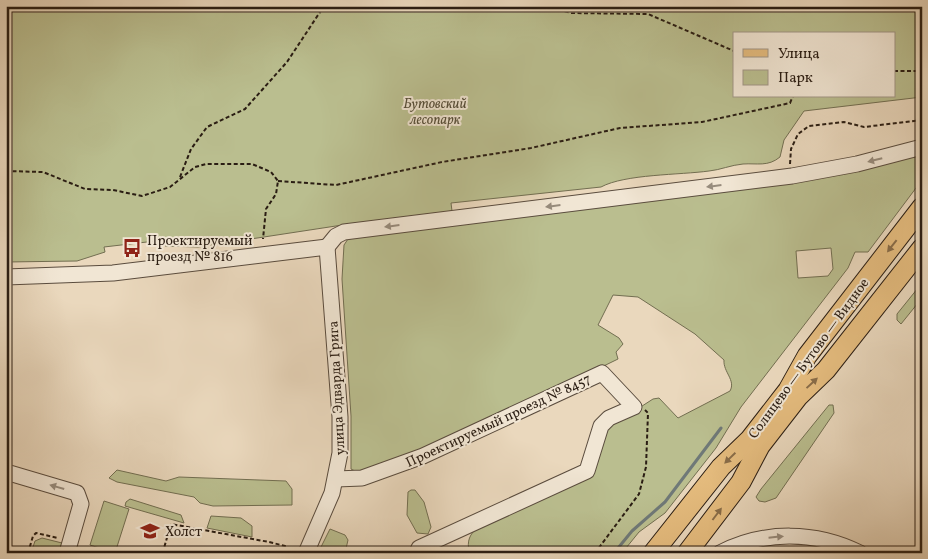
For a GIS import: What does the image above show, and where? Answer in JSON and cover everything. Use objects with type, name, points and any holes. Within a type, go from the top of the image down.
[{"type":"main road","name":"Солнцево — Бутово — Видное","points":[[653,553],[721,467],[755,432],[788,390],[807,356],[922,207]]},
{"type":"main road","name":"Солнцево — Бутово — Видное","points":[[687,553],[741,482],[760,446],[798,397],[826,370],[922,248]]},
{"type":"street","points":[[6,277],[113,273],[326,247],[333,239],[344,232],[776,178],[857,164],[922,147]]},
{"type":"street","name":"улица Эдварда Грига","points":[[306,553],[330,500],[336,479],[340,429],[326,247]]},
{"type":"street","name":"Проектируемый проезд № 8457","points":[[336,479],[362,478],[424,456],[602,372],[634,407]]},
{"type":"street","points":[[417,553],[419,548],[587,471],[601,426],[609,418],[634,407]]},
{"type":"street","points":[[6,472],[77,494],[81,504],[67,553]]},
{"type":"street","points":[[720,553],[751,541],[789,536],[820,538],[860,553]]},
{"type":"path","points":[[180,177],[190,149],[207,127],[245,109],[287,62],[324,6]]},
{"type":"path","points":[[546,6],[571,13],[648,14],[733,51]]},
{"type":"path","points":[[896,71],[922,71]]},
{"type":"path","points":[[278,181],[336,185],[442,162],[531,148],[620,128],[702,122],[790,103],[792,98]]},
{"type":"path","points":[[790,171],[791,149],[798,134],[809,126],[844,122],[864,127],[922,120]]},
{"type":"path","points":[[6,171],[43,172],[85,189],[113,190],[142,196],[170,187],[180,177],[195,167],[206,164],[252,164],[271,172],[278,181],[276,194],[266,209],[263,240]]},
{"type":"path","points":[[595,553],[635,503],[642,486],[646,468],[648,413],[642,408],[634,407]]},
{"type":"path","points":[[165,553],[164,548],[171,524],[285,546],[282,553]]},
{"type":"path","points":[[28,553],[32,536],[36,533],[58,538]]},
{"type":"green space","name":"Бутовский лесопарк","points":[[6,6],[922,6],[922,97],[804,111],[784,140],[780,157],[771,162],[739,165],[709,171],[638,177],[601,187],[451,203],[452,211],[349,224],[198,247],[165,246],[164,240],[104,247],[105,252],[77,261],[6,262]]},
{"type":"green space","points":[[922,150],[922,180],[868,252],[855,252],[848,268],[741,407],[716,448],[665,513],[639,532],[622,553],[469,553],[468,545],[471,535],[479,526],[581,482],[608,428],[653,399],[659,398],[678,418],[730,391],[731,383],[724,360],[695,334],[638,297],[613,295],[598,325],[619,338],[623,344],[616,352],[618,359],[450,441],[372,470],[355,471],[351,469],[351,416],[342,279],[344,245],[348,239]],"holes":[[[831,248],[833,269],[828,276],[798,278],[796,251]]]},
{"type":"green space","points":[[922,283],[922,298],[901,324],[897,320],[897,314]]},
{"type":"green space","points":[[829,405],[833,405],[834,413],[776,498],[765,502],[759,501],[756,497],[761,489]]},
{"type":"green space","points":[[117,470],[166,481],[179,477],[286,481],[292,489],[292,505],[213,506],[200,503],[194,497],[117,482],[109,478]]},
{"type":"green space","points":[[415,490],[424,502],[431,527],[428,534],[417,533],[407,515],[408,492]]},
{"type":"green space","points":[[130,499],[181,515],[184,523],[125,506],[126,502]]},
{"type":"green space","points":[[104,501],[129,509],[115,553],[90,545]]},
{"type":"green space","points":[[211,516],[241,518],[252,526],[252,537],[207,528]]},
{"type":"green space","points":[[330,529],[345,535],[348,540],[345,553],[325,553],[320,549]]},
{"type":"green space","points":[[42,538],[62,543],[59,553],[31,553],[35,541]]},
{"type":"waterway","points":[[614,553],[632,531],[665,502],[721,428]]},
{"type":"place","name":"Проектируемый проезд № 816","points":[[132,248]]},
{"type":"place","name":"Холст","points":[[150,531]]}]
